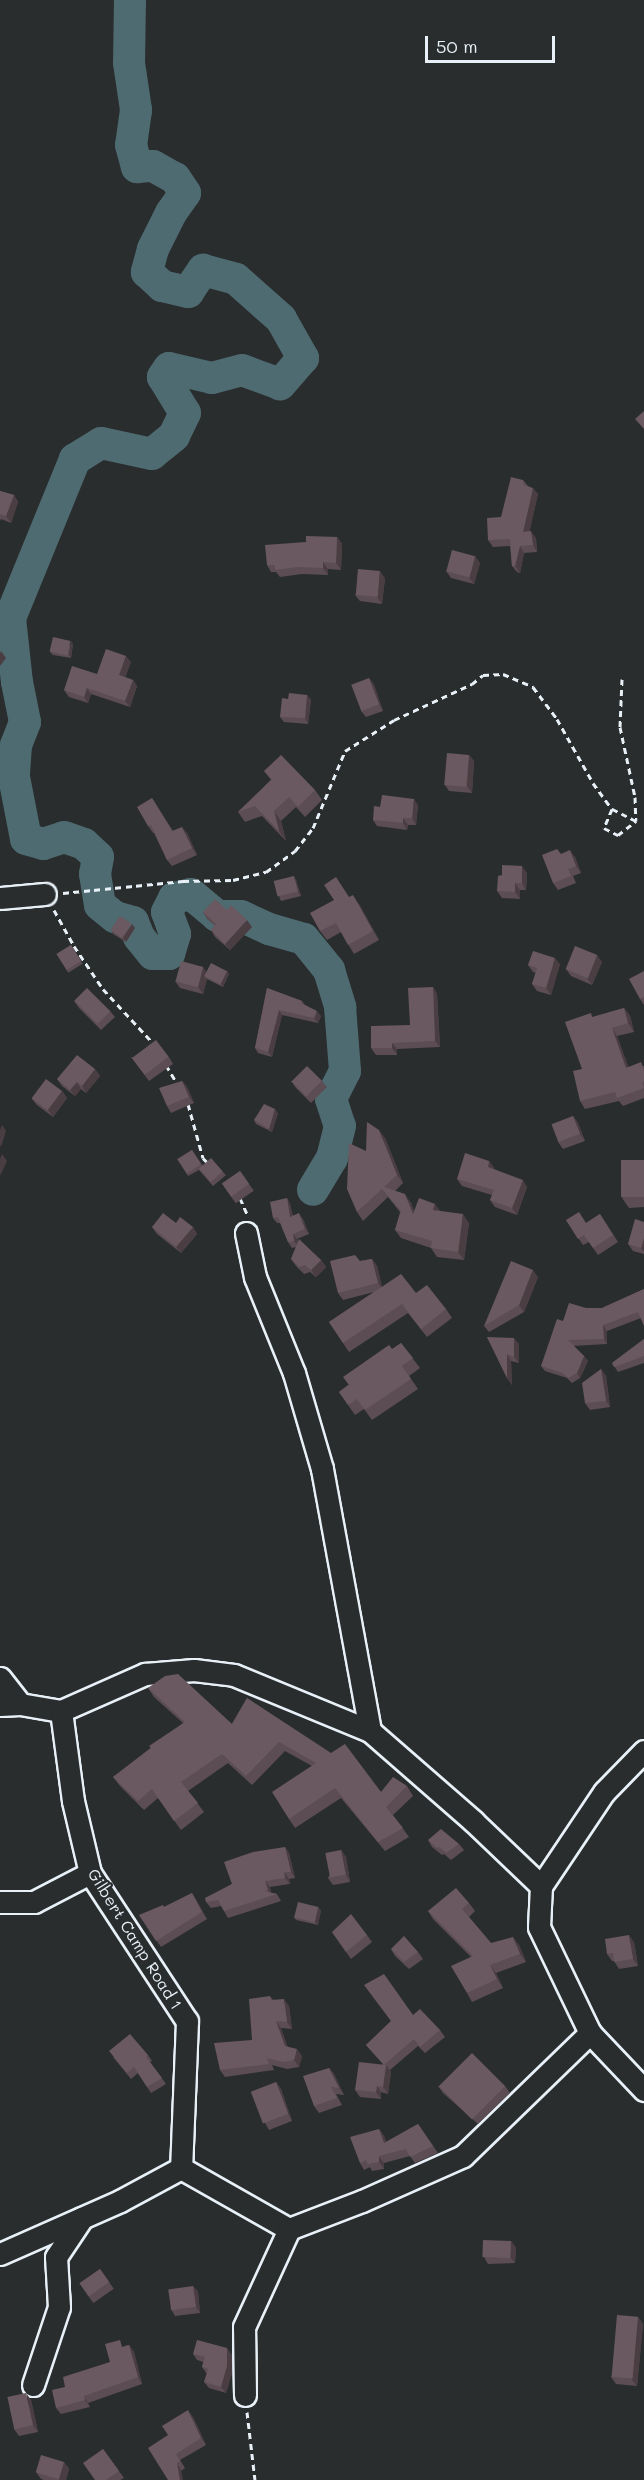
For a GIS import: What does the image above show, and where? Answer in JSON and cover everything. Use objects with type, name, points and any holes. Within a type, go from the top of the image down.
[{"type":"street","points":[[0,898],[45,894]]},
{"type":"street","points":[[246,1233],[255,1276],[294,1373],[322,1469],[370,1731]]},
{"type":"street","points":[[0,1678],[10,1704],[61,1711],[145,1674],[194,1670],[234,1675],[370,1731],[472,1821],[541,1886]]},
{"type":"street","name":"Gilbert Camp Road 1","points":[[61,1711],[73,1801],[90,1873],[187,2021],[181,2168]]},
{"type":"street","points":[[644,1750],[604,1792],[541,1886],[539,1927],[590,2033],[644,2090]]},
{"type":"street","points":[[0,1902],[34,1902],[90,1873]]},
{"type":"street","points":[[245,2395],[244,2327],[289,2229],[362,2201],[463,2157],[590,2033]]},
{"type":"street","points":[[0,2254],[120,2201],[181,2168],[289,2229]]},
{"type":"street","points":[[33,2385],[59,2307],[56,2257],[82,2218]]},
{"type":"path","points":[[81,892],[183,881],[233,880],[266,872],[295,851],[313,828],[345,752],[394,720],[472,684],[483,675],[503,674],[533,687],[557,719],[593,783],[612,809],[636,821]]},
{"type":"path","points":[[622,679],[620,727],[635,798],[636,821]]},
{"type":"path","points":[[612,809],[604,828],[618,835],[636,821]]},
{"type":"path","points":[[45,894],[74,946],[103,989],[153,1043],[159,1053]]},
{"type":"path","points":[[165,1063],[188,1104],[203,1158],[211,1166]]},
{"type":"path","points":[[239,1196],[248,1213],[246,1233]]},
{"type":"path","points":[[245,2395],[255,2480]]},
{"type":"building","points":[[644,411],[644,429],[635,419]]},
{"type":"building","points":[[511,477],[523,480],[524,485],[533,488],[523,532],[531,531],[533,545],[520,546],[515,566],[512,566],[510,539],[488,540],[487,518],[501,517]]},
{"type":"building","points":[[0,491],[14,495],[6,516],[0,514]]},
{"type":"building","points":[[306,536],[337,537],[336,563],[323,562],[323,568],[297,567],[275,570],[275,565],[267,565],[265,545],[306,542]]},
{"type":"building","points":[[452,550],[475,556],[469,577],[446,571]]},
{"type":"building","points":[[358,569],[380,571],[378,597],[356,595]]},
{"type":"building","points":[[53,637],[71,641],[67,656],[50,652]]},
{"type":"building","points":[[106,649],[126,656],[119,675],[133,680],[125,701],[87,688],[84,697],[64,690],[72,666],[97,674]]},
{"type":"building","points":[[369,678],[379,704],[361,711],[351,685]]},
{"type":"building","points":[[289,693],[307,695],[305,718],[280,717],[282,698],[288,699]]},
{"type":"building","points":[[447,753],[469,755],[466,787],[444,785]]},
{"type":"building","points":[[281,755],[315,790],[298,807],[289,797],[274,811],[279,831],[255,806],[238,812],[272,779],[264,771]]},
{"type":"building","points":[[382,795],[414,799],[412,818],[403,818],[403,823],[373,820],[374,806],[380,807]]},
{"type":"building","points":[[152,798],[172,831],[182,827],[192,848],[167,860],[151,825],[148,826],[137,807]]},
{"type":"building","points":[[557,849],[561,854],[570,850],[576,866],[568,869],[571,876],[553,883],[542,855]]},
{"type":"building","points":[[502,865],[522,866],[522,883],[515,883],[515,892],[497,891],[498,876],[502,875]]},
{"type":"building","points":[[294,876],[298,892],[277,897],[274,881]]},
{"type":"building","points":[[336,877],[349,897],[353,895],[373,931],[348,945],[336,923],[320,931],[310,913],[334,900],[324,885]]},
{"type":"building","points":[[215,899],[227,910],[231,905],[247,920],[225,944],[211,930],[216,924],[203,912]]},
{"type":"building","points":[[120,916],[132,924],[122,938],[110,930]]},
{"type":"building","points":[[71,945],[81,961],[67,970],[57,954]]},
{"type":"building","points":[[575,946],[597,955],[588,978],[566,969]]},
{"type":"building","points":[[533,951],[555,958],[546,988],[532,984],[537,968],[528,965]]},
{"type":"building","points":[[181,961],[203,967],[198,987],[176,981]]},
{"type":"building","points":[[211,963],[227,971],[220,985],[204,976]]},
{"type":"building","points":[[644,971],[644,997],[640,999],[629,979]]},
{"type":"building","points":[[433,987],[435,1041],[392,1043],[392,1048],[371,1048],[371,1026],[410,1025],[408,988]]},
{"type":"building","points":[[87,988],[110,1011],[98,1024],[74,1001]]},
{"type":"building","points":[[267,988],[302,1001],[301,1003],[317,1011],[314,1018],[279,1010],[268,1052],[255,1048]]},
{"type":"building","points":[[624,1008],[628,1023],[612,1028],[626,1068],[641,1062],[644,1070],[642,1083],[644,1088],[617,1098],[615,1092],[580,1101],[573,1071],[582,1069],[565,1022],[591,1013],[592,1017]]},
{"type":"building","points":[[156,1040],[169,1057],[145,1075],[132,1058]]},
{"type":"building","points":[[77,1055],[95,1069],[82,1086],[77,1082],[70,1090],[57,1079]]},
{"type":"building","points":[[307,1066],[322,1081],[306,1096],[291,1082]]},
{"type":"building","points":[[46,1079],[62,1091],[48,1110],[32,1098]]},
{"type":"building","points":[[182,1081],[189,1097],[167,1106],[159,1088]]},
{"type":"building","points":[[264,1104],[275,1109],[269,1129],[254,1120]]},
{"type":"building","points":[[573,1116],[580,1134],[558,1142],[552,1124]]},
{"type":"building","points":[[367,1122],[379,1130],[397,1175],[384,1187],[405,1194],[413,1214],[419,1198],[435,1204],[433,1210],[463,1214],[458,1252],[431,1248],[432,1241],[395,1230],[401,1211],[382,1189],[357,1212],[347,1189],[349,1143],[366,1151]]},
{"type":"building","points":[[192,1150],[201,1164],[187,1174],[178,1159]]},
{"type":"building","points":[[465,1153],[489,1161],[488,1167],[523,1180],[512,1208],[490,1200],[494,1190],[457,1179]]},
{"type":"building","points":[[211,1158],[223,1172],[211,1182],[199,1168]]},
{"type":"building","points":[[621,1160],[644,1160],[644,1197],[621,1197]]},
{"type":"building","points":[[240,1171],[249,1184],[231,1197],[222,1184]]},
{"type":"building","points":[[287,1198],[290,1217],[299,1213],[305,1229],[293,1234],[294,1241],[288,1242],[278,1217],[273,1218],[270,1202]]},
{"type":"building","points":[[579,1212],[586,1223],[600,1214],[613,1235],[593,1248],[584,1235],[578,1239],[566,1220]]},
{"type":"building","points":[[163,1213],[176,1223],[180,1217],[193,1227],[176,1247],[152,1227]]},
{"type":"building","points":[[635,1219],[644,1222],[644,1238],[641,1248],[628,1244]]},
{"type":"building","points":[[299,1239],[321,1260],[311,1270],[305,1265],[299,1267],[291,1259]]},
{"type":"building","points":[[355,1255],[360,1261],[372,1259],[378,1283],[338,1293],[330,1261]]},
{"type":"building","points":[[511,1261],[533,1270],[519,1305],[484,1326]]},
{"type":"building","points":[[401,1274],[416,1293],[427,1285],[446,1309],[421,1329],[402,1304],[343,1343],[329,1322]]},
{"type":"building","points":[[644,1289],[644,1326],[638,1312],[603,1325],[604,1339],[568,1340],[584,1356],[577,1373],[568,1378],[563,1373],[541,1366],[557,1319],[563,1321],[569,1303],[586,1308],[602,1308]]},
{"type":"building","points":[[487,1337],[514,1338],[514,1357],[507,1354],[507,1378]]},
{"type":"building","points":[[644,1339],[644,1356],[614,1367],[612,1363]]},
{"type":"building","points":[[401,1343],[413,1358],[402,1366],[411,1379],[365,1410],[357,1399],[348,1405],[339,1392],[349,1385],[343,1377],[389,1345],[392,1349]]},
{"type":"building","points":[[601,1369],[606,1401],[585,1403],[582,1383]]},
{"type":"building","points":[[178,1674],[232,1724],[247,1698],[331,1753],[345,1744],[381,1792],[393,1777],[407,1786],[386,1807],[403,1828],[378,1842],[335,1788],[289,1819],[272,1792],[316,1763],[279,1742],[246,1776],[222,1754],[181,1782],[198,1803],[174,1821],[152,1789],[138,1801],[113,1777],[151,1748],[149,1746],[185,1722],[148,1688],[165,1676]]},
{"type":"building","points":[[441,1829],[459,1844],[446,1853],[428,1840]]},
{"type":"building","points":[[285,1847],[291,1872],[284,1872],[285,1878],[265,1881],[268,1890],[264,1891],[277,1894],[224,1911],[218,1900],[206,1902],[205,1898],[232,1884],[224,1862],[253,1852]]},
{"type":"building","points":[[341,1850],[346,1875],[330,1878],[325,1853]]},
{"type":"building","points":[[456,1888],[469,1903],[462,1909],[491,1943],[513,1937],[520,1954],[490,1965],[497,1979],[467,1993],[451,1966],[473,1956],[428,1911]]},
{"type":"building","points":[[192,1893],[202,1912],[156,1941],[139,1915],[163,1905],[164,1907]]},
{"type":"building","points":[[298,1902],[318,1907],[315,1923],[294,1918]]},
{"type":"building","points":[[351,1914],[367,1935],[346,1952],[332,1932]]},
{"type":"building","points":[[629,1935],[633,1959],[614,1962],[613,1953],[607,1954],[605,1939]]},
{"type":"building","points":[[404,1936],[418,1952],[404,1962],[391,1949]]},
{"type":"building","points":[[384,1974],[413,2015],[420,2009],[440,2030],[420,2047],[414,2039],[384,2065],[366,2045],[391,2021],[364,1985]]},
{"type":"building","points":[[270,1996],[271,2000],[284,1999],[287,2022],[276,2021],[285,2046],[297,2049],[294,2060],[283,2062],[267,2058],[269,2064],[220,2070],[214,2043],[252,2040],[249,1999]]},
{"type":"building","points":[[130,2034],[148,2055],[146,2057],[162,2078],[147,2087],[134,2067],[127,2073],[109,2051]]},
{"type":"building","points":[[472,2053],[505,2086],[472,2119],[439,2086]]},
{"type":"building","points":[[359,2062],[386,2065],[383,2087],[377,2086],[376,2092],[355,2090]]},
{"type":"building","points":[[329,2068],[339,2088],[331,2087],[337,2098],[314,2106],[303,2076]]},
{"type":"building","points":[[276,2082],[288,2114],[263,2123],[251,2092]]},
{"type":"building","points":[[418,2124],[433,2146],[410,2157],[406,2149],[379,2156],[379,2162],[368,2164],[366,2160],[360,2163],[350,2137],[379,2129],[384,2143]]},
{"type":"building","points":[[483,2240],[511,2241],[510,2258],[482,2257]]},
{"type":"building","points":[[100,2269],[109,2282],[89,2296],[80,2283]]},
{"type":"building","points":[[193,2286],[196,2307],[171,2310],[168,2289]]},
{"type":"building","points":[[617,2315],[638,2317],[633,2379],[612,2377]]},
{"type":"building","points":[[120,2340],[122,2347],[129,2345],[138,2377],[84,2396],[85,2400],[56,2408],[52,2390],[65,2387],[63,2377],[110,2362],[105,2344]]},
{"type":"building","points":[[197,2340],[227,2348],[227,2366],[221,2387],[204,2382],[208,2369],[202,2367],[205,2357],[193,2354]]},
{"type":"building","points":[[26,2393],[33,2425],[14,2429],[7,2397]]},
{"type":"building","points":[[188,2410],[201,2438],[176,2454],[180,2461],[177,2463],[180,2480],[168,2480],[148,2448],[168,2435],[162,2426]]},
{"type":"building","points":[[103,2449],[119,2471],[106,2480],[95,2480],[83,2463]]},
{"type":"building","points":[[41,2455],[64,2462],[59,2479],[36,2472]]},
{"type":"waterway","points":[[130,0],[129,63],[136,110],[131,145],[137,167],[153,166],[175,178],[185,193],[171,213],[153,249],[147,272],[162,286],[188,292],[203,270],[236,279],[281,319],[303,358],[280,384],[242,370],[212,378],[169,368],[163,377],[185,413],[174,436],[152,454],[101,443],[75,459],[10,618],[17,682],[25,722],[16,745],[14,777],[26,839],[43,844],[64,837],[84,844],[98,857],[95,874],[100,905],[115,917],[133,922],[139,937],[153,954],[169,954],[175,934],[167,912],[174,898],[191,894],[217,916],[241,916],[269,929],[304,939],[329,970],[340,1007],[345,1071],[331,1099],[340,1126],[332,1158],[313,1190]]}]
